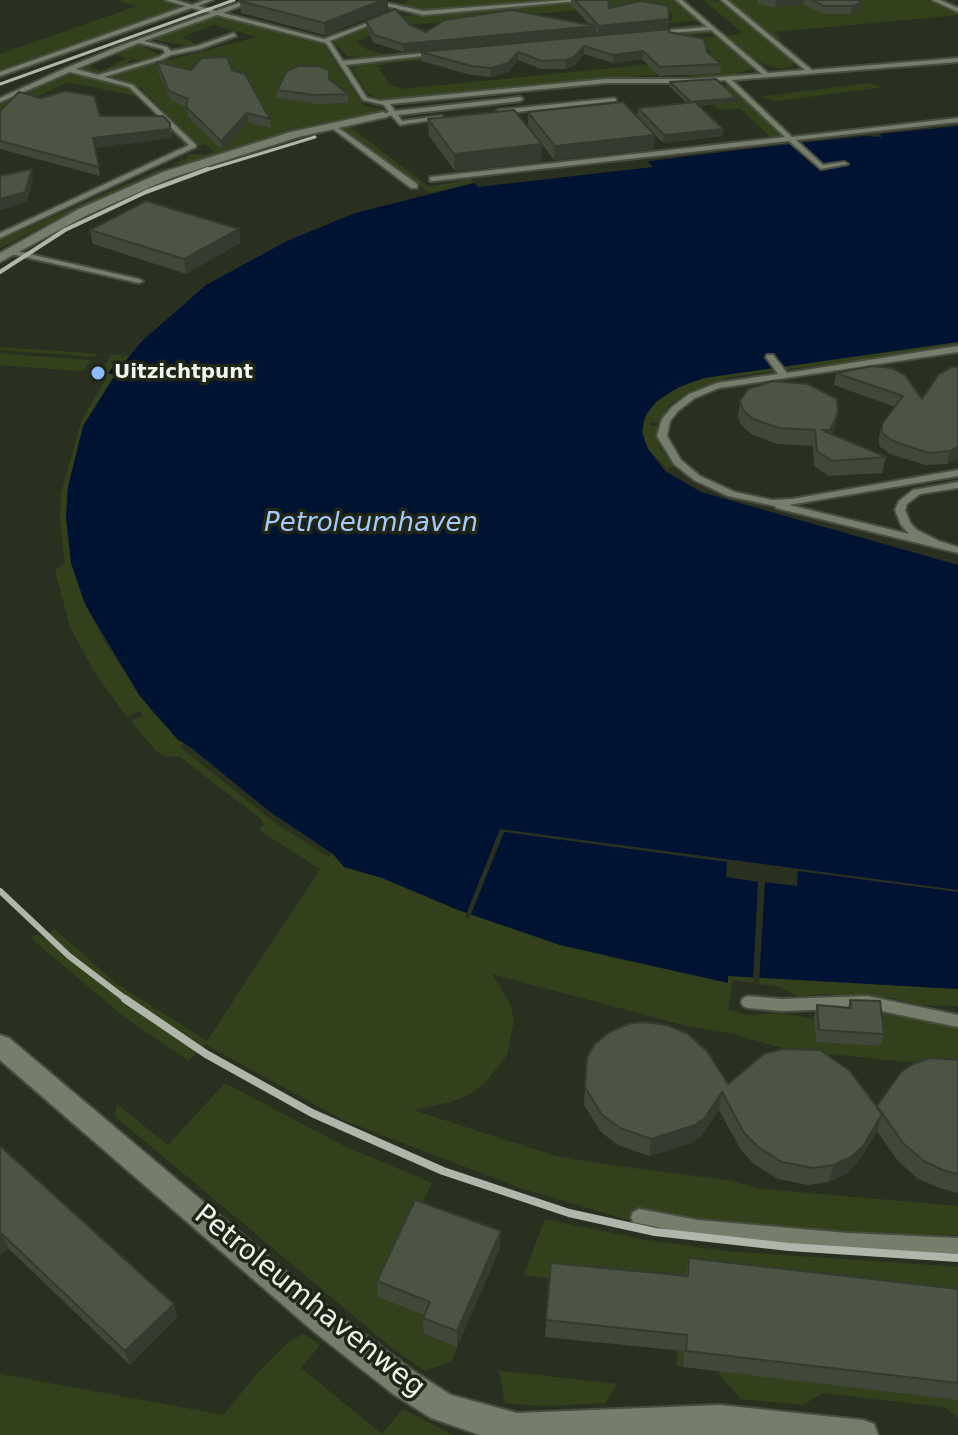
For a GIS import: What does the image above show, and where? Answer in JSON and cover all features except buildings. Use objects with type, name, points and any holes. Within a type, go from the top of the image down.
[{"type":"street","points":[[5,254],[83,212],[179,171],[388,111]]},
{"type":"street","name":"Petroleumhavenweg","points":[[0,1045],[323,1321],[404,1383],[442,1407],[472,1418],[517,1428],[720,1420],[863,1435]]},
{"type":"lane","points":[[168,0],[325,41],[365,99],[388,111],[400,123],[447,118]]},
{"type":"lane","points":[[0,74],[210,0]]},
{"type":"lane","points":[[0,100],[138,41],[252,0]]},
{"type":"lane","points":[[365,0],[426,13],[586,0]]},
{"type":"lane","points":[[387,6],[401,0]]},
{"type":"lane","points":[[679,0],[765,73]]},
{"type":"lane","points":[[724,0],[809,70]]},
{"type":"lane","points":[[935,0],[958,10]]},
{"type":"lane","points":[[325,41],[403,9]]},
{"type":"lane","points":[[651,34],[713,28]]},
{"type":"lane","points":[[100,76],[234,35]]},
{"type":"lane","points":[[138,41],[165,48],[169,53]]},
{"type":"lane","points":[[343,63],[451,52]]},
{"type":"lane","points":[[388,111],[606,81],[726,78],[958,60]]},
{"type":"lane","points":[[0,236],[191,148],[193,144],[138,90],[100,76],[68,69]]},
{"type":"lane","points":[[726,78],[821,167],[844,164]]},
{"type":"lane","points":[[622,107],[607,91],[639,81]]},
{"type":"lane","points":[[388,111],[520,99]]},
{"type":"lane","points":[[494,113],[614,100]]},
{"type":"lane","points":[[509,111],[518,122]]},
{"type":"lane","points":[[433,179],[958,120]]},
{"type":"lane","points":[[331,125],[414,186]]},
{"type":"lane","points":[[654,141],[664,152]]},
{"type":"lane","points":[[543,155],[551,165]]},
{"type":"lane","points":[[160,162],[179,171]]},
{"type":"lane","points":[[5,254],[139,281]]},
{"type":"lane","points":[[958,349],[729,383],[703,391],[675,409],[663,428],[665,445],[686,470],[714,487],[958,550]]},
{"type":"lane","points":[[770,357],[783,373]]},
{"type":"lane","points":[[762,501],[792,502],[958,473]]},
{"type":"lane","points":[[935,543],[906,525],[900,510],[903,503],[917,492],[958,485]]},
{"type":"lane","points":[[748,1002],[782,1005],[867,1002],[958,1021]]},
{"type":"lane","points":[[639,1217],[698,1228],[847,1241],[958,1246]]},
{"type":"green space","points":[[116,0],[159,0],[178,7],[0,71],[0,54],[137,6]]},
{"type":"green space","points":[[409,0],[542,0],[427,12],[401,6]]},
{"type":"green space","points":[[603,0],[676,0],[701,20],[662,24],[671,21],[672,14],[665,10],[614,7],[398,26],[356,41],[368,50],[382,54],[705,24],[695,28],[373,59],[347,56],[334,42],[335,38],[392,17]]},
{"type":"green space","points":[[703,0],[720,1],[792,60],[793,66],[779,69],[756,61],[726,36],[743,33]]},
{"type":"green space","points":[[727,0],[927,0],[958,11],[958,15],[774,32],[783,41],[772,36]]},
{"type":"green space","points":[[215,15],[324,45],[364,106],[386,110],[314,125],[185,164],[172,164],[186,159],[189,154],[205,155],[214,151],[204,144],[199,146],[141,88],[111,75],[257,37],[214,25],[181,37],[196,44],[189,46],[149,39]]},
{"type":"green space","points":[[700,30],[715,33],[374,67],[379,67],[389,84],[403,89],[705,59],[712,53],[696,38],[718,36],[752,68],[733,75],[694,78],[681,72],[394,101],[374,97],[366,91],[353,70],[359,64],[376,61]]},
{"type":"green space","points":[[140,45],[160,55],[149,60],[133,59],[127,62],[131,65],[103,73],[83,69],[90,64],[93,65],[89,67],[101,71],[127,58],[113,54]]},
{"type":"green space","points":[[80,74],[133,90],[189,145],[0,232],[185,146],[137,96],[68,82],[0,115],[0,104],[64,75]]},
{"type":"green space","points":[[869,83],[883,87],[777,101],[759,97]]},
{"type":"green space","points":[[728,85],[784,136],[771,138],[740,108],[719,110],[696,88]]},
{"type":"green space","points":[[385,118],[349,126],[429,187],[471,179],[474,183],[430,193],[344,129],[347,125]]},
{"type":"green space","points":[[163,168],[162,173],[79,208],[0,248],[0,240]]},
{"type":"green space","points":[[958,342],[958,347],[730,377],[693,390],[670,404],[658,423],[650,422],[650,426],[657,426],[660,448],[675,466],[667,469],[648,449],[643,437],[643,421],[652,406],[670,392],[697,380],[768,367]]},
{"type":"green space","points":[[0,347],[129,356],[119,369],[109,373],[116,374],[83,426],[68,487],[66,516],[71,563],[85,604],[104,641],[152,712],[183,743],[180,747],[275,823],[328,857],[333,854],[344,867],[382,878],[485,920],[617,959],[727,982],[727,976],[958,989],[958,1006],[921,1005],[892,998],[824,994],[798,996],[780,987],[733,980],[728,1010],[749,1015],[781,1013],[814,1019],[816,1042],[882,1013],[923,1018],[958,1029],[958,1059],[907,1062],[830,1054],[830,1062],[734,1034],[687,1026],[492,974],[510,1003],[514,1020],[507,1055],[485,1083],[470,1094],[451,1102],[413,1110],[552,1155],[595,1163],[726,1180],[762,1189],[958,1206],[958,1235],[879,1234],[710,1221],[637,1208],[635,1222],[520,1188],[343,1120],[205,1044],[189,1061],[123,1016],[31,938],[38,934],[43,938],[54,929],[118,985],[207,1041],[320,869],[259,830],[264,824],[261,819],[179,756],[167,757],[156,751],[131,721],[143,715],[139,711],[127,717],[95,673],[70,627],[55,570],[65,563],[60,521],[61,494],[82,419],[106,379],[86,375],[98,374],[111,356],[0,350]]},
{"type":"green space","points":[[0,353],[91,360],[80,371],[0,365]]},
{"type":"green space","points":[[225,1083],[344,1146],[432,1183],[416,1217],[431,1318],[424,1334],[457,1347],[452,1361],[425,1371],[392,1348],[117,1118],[115,1112],[119,1102],[119,1106],[168,1145]]},
{"type":"green space","points":[[545,1219],[645,1240],[724,1251],[958,1267],[958,1306],[686,1274],[683,1367],[677,1366],[678,1292],[524,1275]]},
{"type":"green space","points":[[304,1334],[320,1345],[301,1368],[382,1434],[403,1409],[453,1435],[0,1435],[0,1374],[224,1415],[254,1377],[291,1340]]},
{"type":"green space","points":[[499,1370],[617,1384],[605,1403],[543,1406],[505,1403]]},
{"type":"green space","points":[[720,1371],[958,1398],[958,1418],[945,1407],[822,1393],[803,1405],[741,1399],[719,1374]]},
{"type":"water","name":"Petroleumhaven","points":[[958,126],[958,342],[704,378],[679,387],[657,401],[645,416],[642,432],[648,449],[665,471],[701,492],[958,565],[958,989],[728,976],[728,983],[560,945],[458,910],[382,878],[344,867],[333,854],[269,811],[178,740],[139,695],[85,604],[71,563],[66,516],[68,487],[83,426],[115,375],[108,373],[112,368],[119,369],[141,342],[206,285],[287,241],[355,213],[474,183]]},
{"type":"pier","points":[[645,158],[653,167],[478,187],[471,179]]},
{"type":"pier","points":[[500,829],[958,892],[798,871],[797,886],[765,882],[759,983],[753,982],[758,882],[726,877],[727,862],[504,832],[469,919],[465,917]]},
{"type":"railway","points":[[0,84],[234,0]]},
{"type":"railway","points":[[203,171],[315,137]]},
{"type":"railway","points":[[0,272],[65,230],[146,192],[208,169]]},
{"type":"railway","points":[[0,891],[69,956],[128,1001]]},
{"type":"railway","points":[[125,999],[206,1054],[312,1113],[443,1171],[569,1213],[655,1232],[789,1247],[958,1258]]},
{"type":"place","name":"Uitzichtpunt","points":[[98,373]]}]
